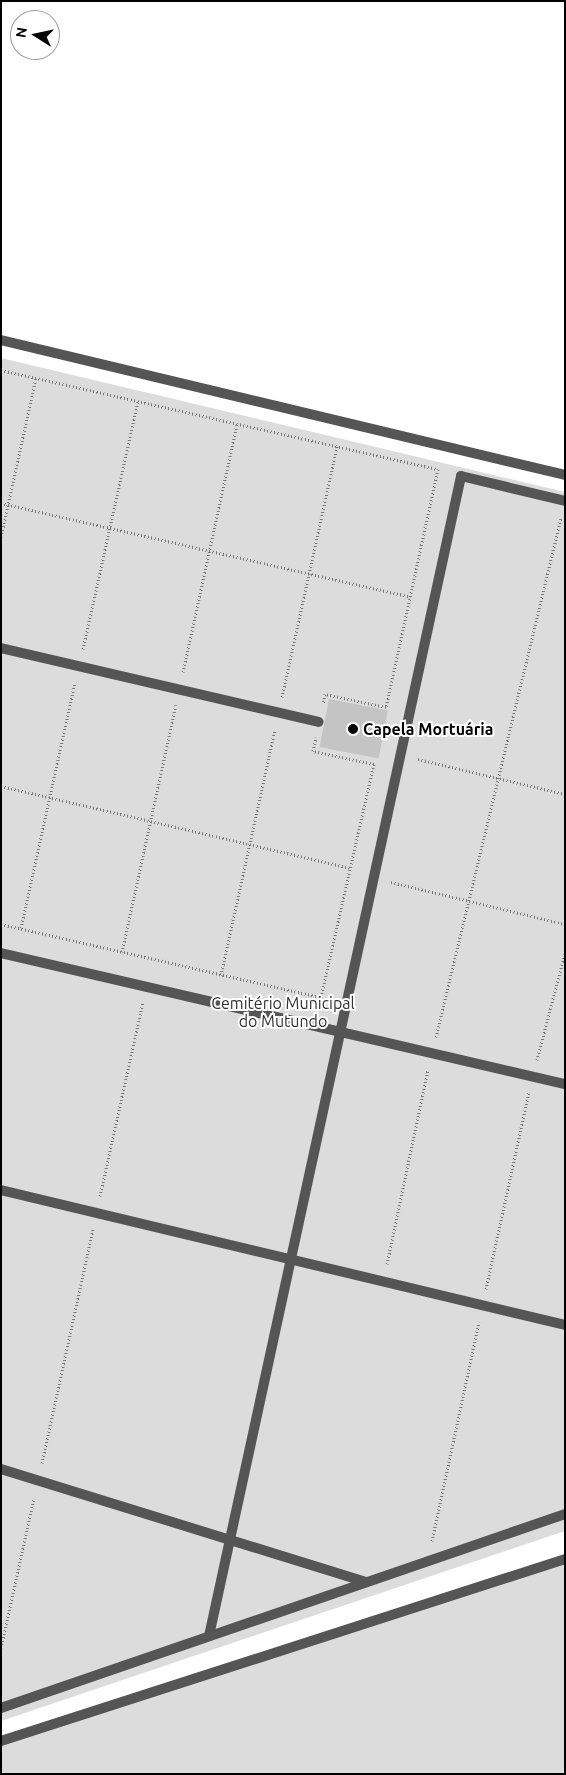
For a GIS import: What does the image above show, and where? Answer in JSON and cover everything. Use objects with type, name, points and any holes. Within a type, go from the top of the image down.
[{"type":"street","points":[[1,340],[565,475]]},
{"type":"street","points":[[209,1636],[461,476],[565,501]]},
{"type":"street","points":[[1,648],[319,722]]},
{"type":"street","points":[[1,953],[565,1084]]},
{"type":"street","points":[[1,1190],[565,1325]]},
{"type":"street","points":[[1,1469],[366,1582]]},
{"type":"street","points":[[1,1708],[565,1514]]},
{"type":"street","points":[[1,1741],[565,1559]]},
{"type":"path","points":[[1,370],[438,469],[386,707],[325,694],[313,750],[374,764],[321,997],[1,924]]},
{"type":"path","points":[[1,537],[36,378]]},
{"type":"path","points":[[1,503],[410,597]]},
{"type":"path","points":[[383,1282],[432,1054],[562,513]]},
{"type":"path","points":[[400,755],[565,794]]},
{"type":"path","points":[[1,786],[350,868]]},
{"type":"path","points":[[374,878],[565,924]]},
{"type":"path","points":[[428,1561],[532,1077],[565,953]]},
{"type":"path","points":[[1,1648],[146,987]]},
{"type":"green space","name":"Cemitério Municipal do Mutundo","points":[[1,358],[565,492],[565,1531],[1,1721]]},
{"type":"green space","points":[[565,1559],[565,1774],[1,1774],[1,1741]]},
{"type":"building","name":"Capela Mortuária","points":[[329,699],[388,710],[379,759],[320,747]]},
{"type":"place","name":"Capela Mortuária","points":[[353,729]]}]
